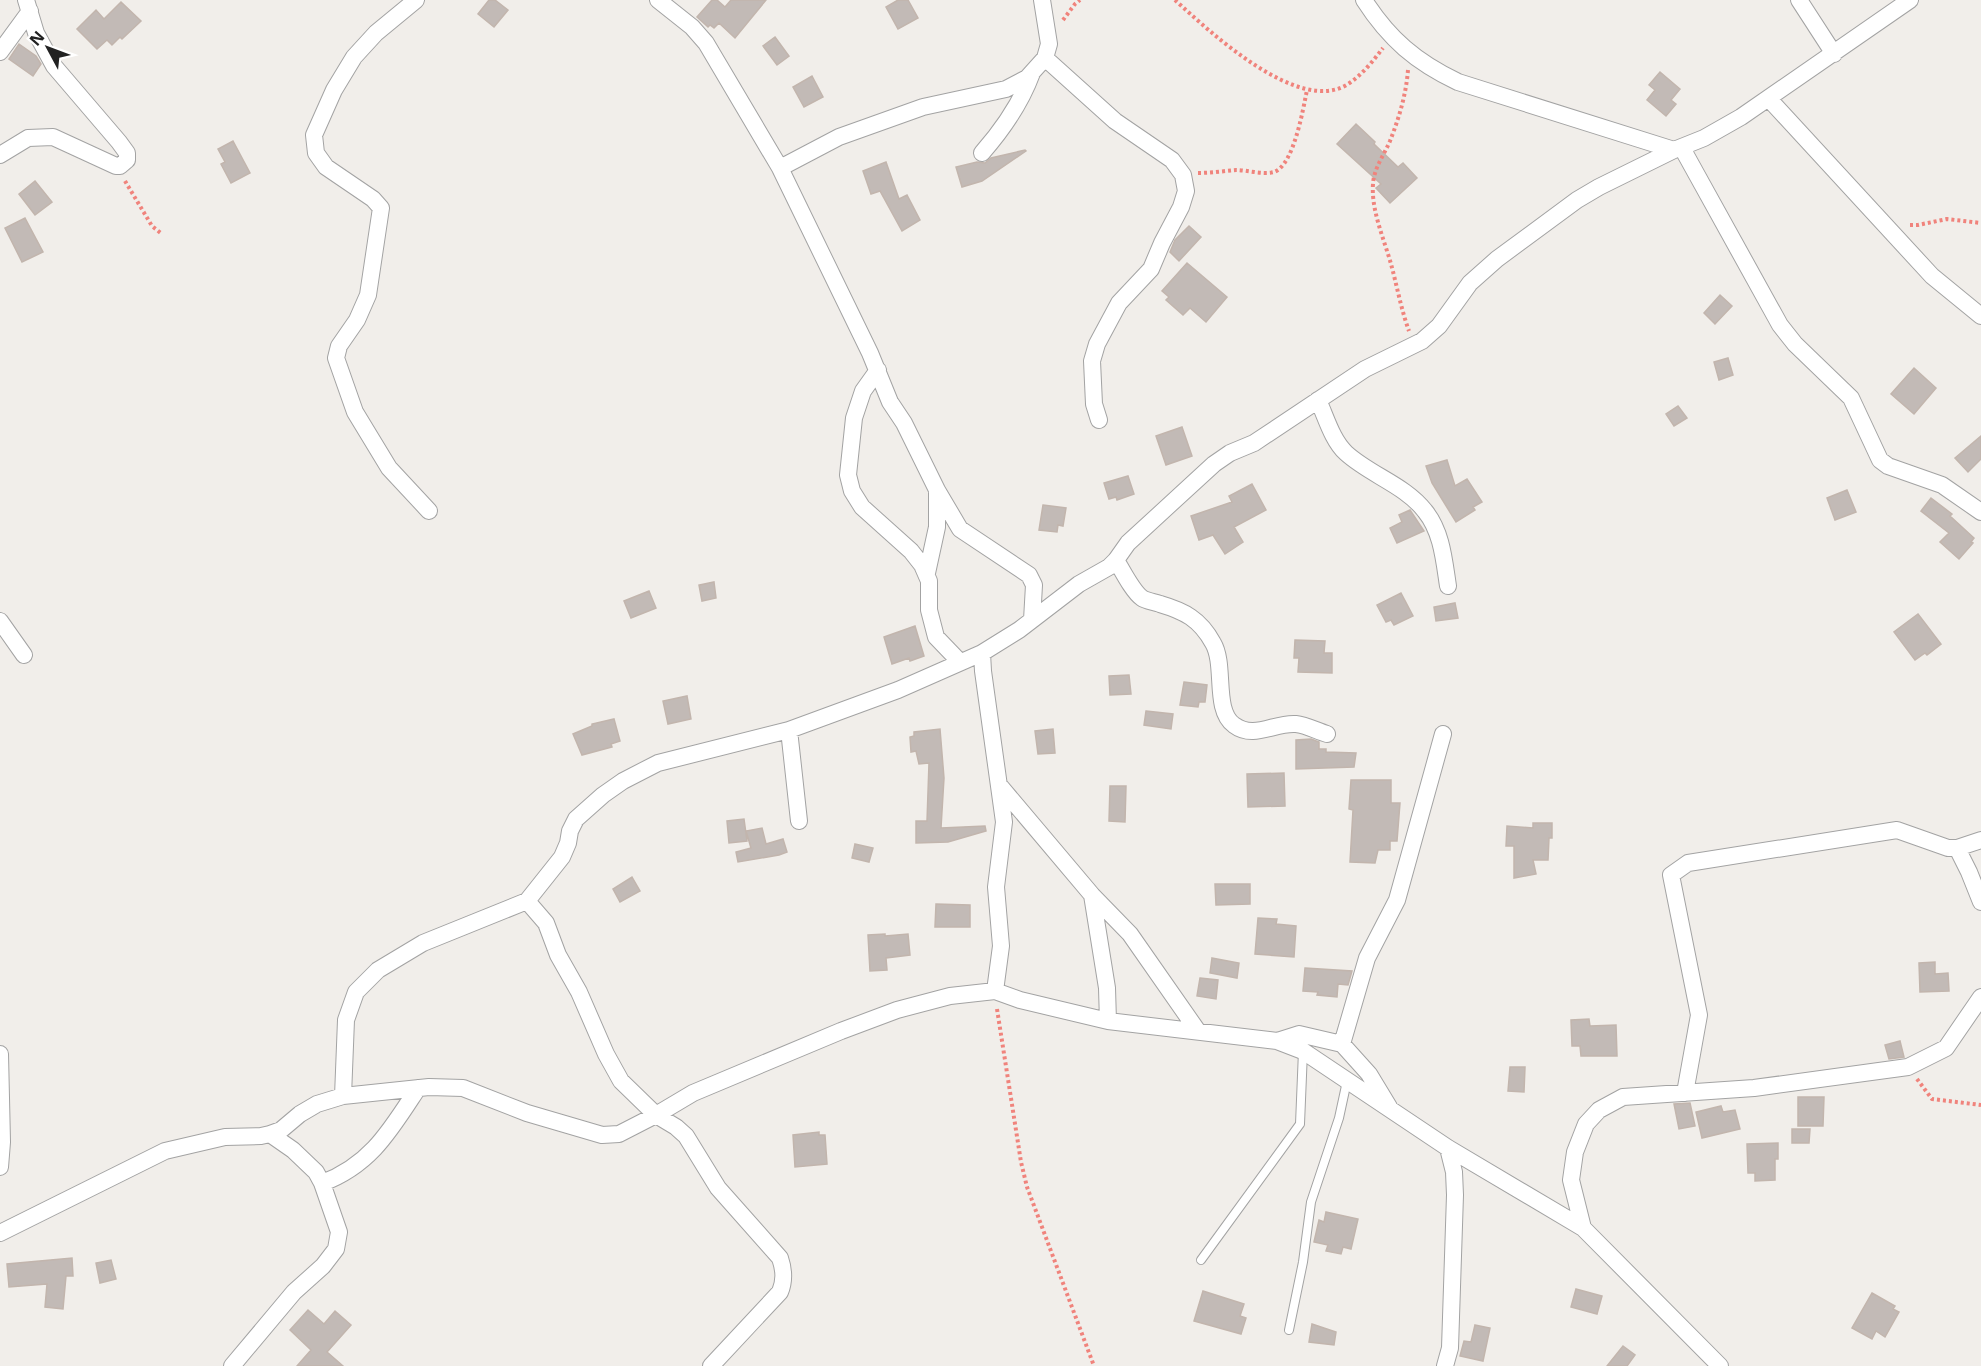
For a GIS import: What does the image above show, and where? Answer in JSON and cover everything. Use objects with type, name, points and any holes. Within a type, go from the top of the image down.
[{"type":"street","points":[[416,0],[376,33],[354,57],[334,90],[314,135],[316,153],[326,167],[373,199],[381,208],[368,295],[357,320],[339,346],[336,358],[355,412],[389,468],[429,511]]},
{"type":"street","points":[[658,0],[692,27],[706,43],[780,168],[878,370],[890,402],[904,423],[937,490],[964,533],[1029,575],[1034,585],[1032,620]]},
{"type":"street","points":[[780,168],[839,137],[923,107],[1006,88],[1027,78],[1045,58],[1049,44],[1042,0]]},
{"type":"street","points":[[1364,0],[1392,38],[1410,54],[1431,69],[1458,82],[1678,149],[1780,325],[1795,344],[1851,398],[1880,460],[1888,466],[1942,485],[1978,507]]},
{"type":"street","points":[[1799,0],[1834,54]]},
{"type":"street","points":[[343,1096],[346,1020],[356,992],[378,970],[423,943],[527,901],[562,857],[576,819],[623,781],[658,763],[789,730],[898,690],[982,653],[1032,620],[1079,584],[1109,567],[1128,543],[1214,464],[1230,453],[1254,443],[1365,369],[1414,345],[1439,326],[1470,283],[1497,259],[1577,200],[1599,187],[1732,123],[1910,0]]},
{"type":"street","points":[[0,52],[28,6]]},
{"type":"street","points":[[0,155],[28,138],[53,137],[94,158],[116,166],[120,166],[127,160],[127,153],[54,66],[36,33],[28,6]]},
{"type":"street","points":[[1045,58],[1116,120],[1172,160],[1183,175],[1186,191],[1181,207],[1151,269],[1119,303],[1097,344],[1092,361],[1094,404],[1099,420]]},
{"type":"street","points":[[982,153],[1009,119],[1032,73]]},
{"type":"street","points":[[1769,99],[1932,276],[1981,316]]},
{"type":"street","points":[[878,370],[863,391],[855,418],[848,475],[852,491],[862,507],[911,551],[927,573],[929,610],[936,638],[960,662]]},
{"type":"street","points":[[1318,400],[1334,436],[1347,454],[1413,499],[1426,512],[1441,543],[1449,586]]},
{"type":"street","points":[[927,573],[937,527],[937,490]]},
{"type":"street","points":[[1116,560],[1142,598],[1183,611],[1208,633],[1215,646],[1220,667],[1223,707],[1226,717],[1234,725],[1254,732],[1295,724],[1327,734]]},
{"type":"street","points":[[0,621],[24,655]]},
{"type":"street","points":[[982,653],[1004,822],[996,903],[1001,946],[995,991]]},
{"type":"street","points":[[789,730],[799,821]]},
{"type":"street","points":[[1342,1044],[1367,958],[1397,900],[1443,734]]},
{"type":"street","points":[[1000,786],[1092,895],[1130,934],[1197,1030]]},
{"type":"street","points":[[1685,1093],[1699,1015],[1671,875],[1688,863],[1897,830],[1938,846],[1957,848],[1981,840]]},
{"type":"street","points":[[1957,848],[1981,902]]},
{"type":"street","points":[[1092,895],[1107,988],[1108,1021]]},
{"type":"street","points":[[527,901],[546,923],[558,955],[579,992],[606,1054],[621,1081],[656,1115],[687,1136],[718,1188],[780,1258],[784,1284],[780,1292],[711,1366]]},
{"type":"street","points":[[0,1233],[165,1151],[225,1137],[261,1136],[280,1131],[300,1114],[317,1104],[343,1096],[429,1086],[463,1088],[527,1113],[602,1135],[619,1134],[693,1093],[841,1031],[897,1010],[950,996],[995,991],[1020,1000],[1108,1021],[1277,1041],[1303,1051],[1448,1148],[1583,1228],[1720,1366]]},
{"type":"street","points":[[1583,1228],[1570,1180],[1575,1152],[1586,1124],[1599,1110],[1623,1097],[1754,1088],[1908,1066],[1946,1048],[1981,997]]},
{"type":"street","points":[[1277,1041],[1299,1034],[1342,1044],[1370,1074],[1390,1110]]},
{"type":"street","points":[[0,1054],[2,1142],[0,1167]]},
{"type":"street","points":[[322,1183],[362,1161],[378,1146],[418,1088]]},
{"type":"street","points":[[232,1366],[294,1292],[323,1266],[336,1249],[339,1232],[316,1172],[293,1150],[270,1134]]},
{"type":"street","points":[[1446,1366],[1450,1348],[1455,1195],[1454,1172],[1448,1148]]},
{"type":"lane","points":[[1201,1260],[1300,1124],[1303,1051]]},
{"type":"lane","points":[[1289,1330],[1303,1262],[1311,1202],[1339,1119],[1347,1081]]},
{"type":"path","points":[[1175,0],[1236,53],[1271,74],[1307,90],[1324,92],[1347,85],[1370,64],[1392,38]]},
{"type":"path","points":[[1410,54],[1406,91],[1373,183],[1379,224],[1414,345]]},
{"type":"path","points":[[1183,175],[1236,171],[1274,172],[1289,157],[1302,117],[1307,90]]},
{"type":"path","points":[[120,166],[123,178],[139,206],[152,226],[162,234]]},
{"type":"path","points":[[1885,226],[1918,225],[1947,219],[1981,223]]},
{"type":"path","points":[[995,991],[1021,1162],[1027,1187],[1094,1366]]},
{"type":"path","points":[[1908,1066],[1932,1099],[1981,1105]]},
{"type":"building","points":[[489,0],[495,0],[508,10],[494,27],[478,14]]},
{"type":"building","points":[[712,0],[717,0],[725,7],[731,0],[766,0],[735,38],[719,23],[714,28],[710,25],[708,27],[697,17]]},
{"type":"building","points":[[898,0],[908,0],[918,18],[898,29],[886,7]]},
{"type":"building","points":[[121,2],[141,21],[122,39],[120,37],[112,45],[107,40],[97,49],[77,29],[96,10],[104,19]]},
{"type":"building","points":[[775,37],[789,56],[777,65],[763,46]]},
{"type":"building","points":[[19,44],[36,56],[41,64],[33,76],[9,59]]},
{"type":"building","points":[[1660,72],[1680,89],[1671,100],[1676,104],[1666,116],[1647,100],[1655,90],[1649,85]]},
{"type":"building","points":[[812,76],[823,97],[804,107],[793,87]]},
{"type":"building","points":[[1356,124],[1398,167],[1403,163],[1417,178],[1390,203],[1376,188],[1381,184],[1337,144]]},
{"type":"building","points":[[233,141],[250,173],[231,183],[221,164],[225,162],[218,149]]},
{"type":"building","points":[[1025,150],[982,181],[962,187],[956,167],[977,162],[985,163],[991,158]]},
{"type":"building","points":[[886,162],[899,199],[907,195],[920,220],[902,231],[880,191],[871,194],[863,171]]},
{"type":"building","points":[[35,181],[52,202],[35,215],[19,194]]},
{"type":"building","points":[[25,218],[43,252],[22,262],[5,228]]},
{"type":"building","points":[[1189,226],[1201,237],[1179,261],[1170,252],[1175,240]]},
{"type":"building","points":[[1187,263],[1227,297],[1206,322],[1190,308],[1183,315],[1166,300],[1169,297],[1162,291]]},
{"type":"building","points":[[1720,295],[1732,306],[1715,324],[1704,313]]},
{"type":"building","points":[[1728,358],[1733,375],[1719,380],[1714,362]]},
{"type":"building","points":[[1914,368],[1936,388],[1914,414],[1891,394]]},
{"type":"building","points":[[1678,406],[1687,418],[1674,426],[1666,414]]},
{"type":"building","points":[[1182,427],[1192,456],[1166,465],[1156,436]]},
{"type":"building","points":[[1981,436],[1981,459],[1968,472],[1955,458]]},
{"type":"building","points":[[1447,460],[1455,486],[1467,479],[1482,502],[1473,507],[1475,510],[1456,522],[1432,483],[1426,466]]},
{"type":"building","points":[[1128,476],[1134,494],[1117,500],[1116,497],[1109,499],[1104,483]]},
{"type":"building","points":[[1252,484],[1266,510],[1234,527],[1243,542],[1225,554],[1213,535],[1199,540],[1191,516],[1232,502],[1229,496]]},
{"type":"building","points":[[1847,490],[1856,512],[1835,520],[1827,498]]},
{"type":"building","points":[[1931,498],[1952,514],[1950,516],[1974,538],[1971,542],[1973,543],[1959,559],[1940,542],[1949,533],[1921,511]]},
{"type":"building","points":[[1043,505],[1066,508],[1063,526],[1058,525],[1057,532],[1039,530]]},
{"type":"building","points":[[1410,510],[1424,531],[1397,543],[1390,528],[1402,522],[1399,515]]},
{"type":"building","points":[[714,582],[716,598],[702,601],[699,585]]},
{"type":"building","points":[[649,591],[656,608],[631,618],[624,601]]},
{"type":"building","points":[[1401,593],[1413,616],[1394,625],[1391,620],[1386,622],[1377,605]]},
{"type":"building","points":[[1455,603],[1458,618],[1436,621],[1434,607]]},
{"type":"building","points":[[1918,614],[1941,644],[1927,655],[1925,653],[1915,660],[1894,632]]},
{"type":"building","points":[[915,626],[924,656],[892,664],[884,637]]},
{"type":"building","points":[[1295,640],[1325,641],[1324,653],[1332,653],[1332,673],[1298,672],[1299,658],[1294,658]]},
{"type":"building","points":[[1129,675],[1131,694],[1110,695],[1109,676]]},
{"type":"building","points":[[1184,682],[1207,685],[1205,702],[1199,702],[1198,707],[1180,705]]},
{"type":"building","points":[[687,696],[691,719],[668,724],[663,701]]},
{"type":"building","points":[[1146,711],[1173,714],[1171,729],[1144,725]]},
{"type":"building","points":[[614,719],[620,741],[611,744],[612,747],[582,755],[573,734],[592,724]]},
{"type":"building","points":[[940,729],[944,778],[941,828],[985,826],[986,831],[948,842],[916,843],[916,821],[927,821],[929,763],[919,764],[916,751],[911,752],[910,737],[914,736],[914,732]]},
{"type":"building","points":[[1053,729],[1055,753],[1038,754],[1035,731]]},
{"type":"building","points":[[1311,739],[1319,742],[1319,749],[1326,749],[1326,752],[1356,753],[1354,767],[1296,769],[1296,740]]},
{"type":"building","points":[[1284,773],[1285,806],[1248,807],[1247,774]]},
{"type":"building","points":[[1351,780],[1391,780],[1391,803],[1400,803],[1397,841],[1390,841],[1390,850],[1378,850],[1375,863],[1350,862],[1353,810],[1349,809]]},
{"type":"building","points":[[1110,786],[1126,786],[1125,822],[1109,821]]},
{"type":"building","points":[[744,819],[747,841],[729,843],[727,821]]},
{"type":"building","points":[[1533,823],[1552,823],[1548,860],[1533,860],[1536,874],[1514,878],[1514,846],[1506,846],[1507,826],[1533,828]]},
{"type":"building","points":[[762,828],[766,844],[783,839],[787,852],[738,862],[736,852],[751,848],[746,831]]},
{"type":"building","points":[[855,844],[873,848],[869,862],[852,858]]},
{"type":"building","points":[[632,877],[640,891],[620,902],[613,889]]},
{"type":"building","points":[[1215,884],[1250,884],[1250,904],[1216,905]]},
{"type":"building","points":[[936,904],[970,905],[970,927],[935,927]]},
{"type":"building","points":[[1258,918],[1277,919],[1276,924],[1296,926],[1294,957],[1255,954]]},
{"type":"building","points":[[885,934],[885,936],[908,934],[910,955],[886,958],[887,970],[870,971],[868,935]]},
{"type":"building","points":[[1212,958],[1239,963],[1237,978],[1210,973]]},
{"type":"building","points":[[1935,962],[1935,974],[1948,973],[1949,991],[1920,992],[1919,963]]},
{"type":"building","points":[[1305,968],[1352,971],[1348,985],[1338,984],[1337,997],[1303,991]]},
{"type":"building","points":[[1200,978],[1218,980],[1216,999],[1197,996]]},
{"type":"building","points":[[1589,1019],[1590,1026],[1616,1025],[1617,1056],[1581,1056],[1580,1046],[1572,1046],[1571,1020]]},
{"type":"building","points":[[1900,1041],[1904,1057],[1889,1059],[1885,1045]]},
{"type":"building","points":[[1510,1067],[1525,1067],[1524,1092],[1508,1091]]},
{"type":"building","points":[[1798,1097],[1824,1097],[1823,1126],[1798,1126]]},
{"type":"building","points":[[1690,1103],[1695,1126],[1679,1129],[1674,1104]]},
{"type":"building","points":[[1721,1106],[1723,1112],[1735,1110],[1740,1129],[1702,1138],[1696,1112]]},
{"type":"building","points":[[1792,1129],[1810,1129],[1809,1143],[1792,1143]]},
{"type":"building","points":[[819,1132],[819,1135],[825,1135],[827,1164],[795,1167],[793,1135]]},
{"type":"building","points":[[1778,1143],[1775,1180],[1755,1181],[1755,1173],[1748,1173],[1747,1144]]},
{"type":"building","points":[[1326,1212],[1358,1219],[1351,1249],[1343,1247],[1341,1254],[1326,1251],[1328,1245],[1314,1242],[1319,1220],[1324,1222]]},
{"type":"building","points":[[72,1258],[73,1276],[66,1276],[63,1309],[45,1307],[47,1284],[9,1287],[7,1264]]},
{"type":"building","points":[[111,1260],[116,1279],[100,1283],[96,1263]]},
{"type":"building","points":[[1576,1289],[1602,1296],[1597,1314],[1571,1307]]},
{"type":"building","points":[[1203,1291],[1244,1304],[1240,1316],[1246,1318],[1241,1334],[1194,1321]]},
{"type":"building","points":[[1872,1293],[1895,1306],[1893,1309],[1899,1312],[1885,1337],[1876,1331],[1872,1339],[1852,1328]]},
{"type":"building","points":[[308,1310],[324,1324],[335,1311],[351,1325],[327,1352],[343,1366],[297,1366],[311,1350],[290,1330]]},
{"type":"building","points":[[1312,1324],[1336,1332],[1334,1345],[1309,1342]]},
{"type":"building","points":[[1475,1325],[1490,1328],[1483,1361],[1460,1356],[1464,1341],[1471,1342]]},
{"type":"building","points":[[1623,1346],[1635,1355],[1627,1366],[1607,1366]]}]
